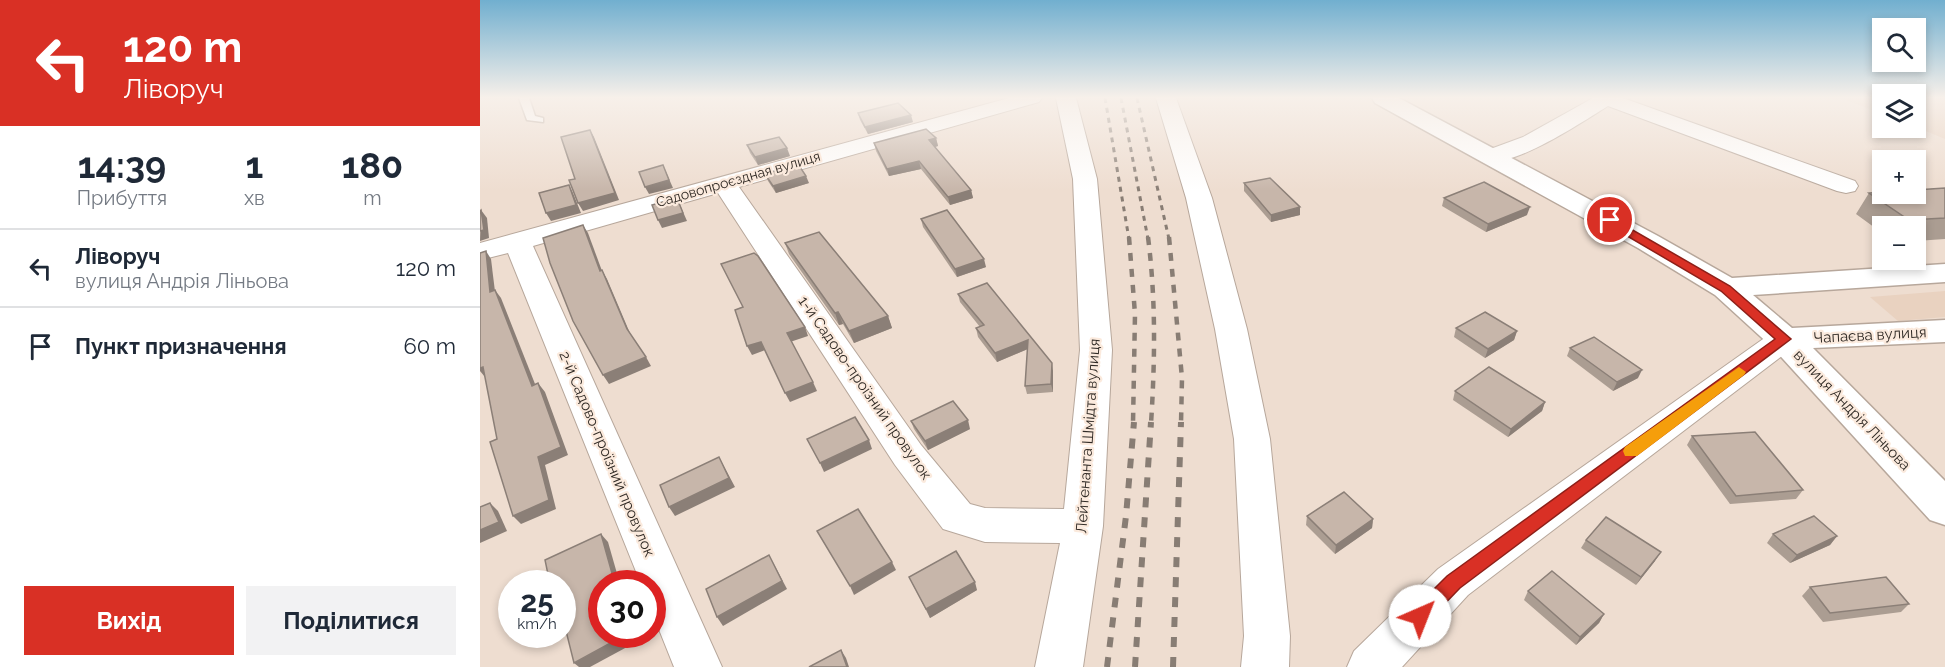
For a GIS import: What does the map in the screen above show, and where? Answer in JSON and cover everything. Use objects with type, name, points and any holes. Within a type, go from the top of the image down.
[{"type":"street","name":"Садовопроєздная вулиця","points":[[480,252],[919,129]]},
{"type":"street","name":"Лейтенанта Шмідта вулиця","points":[[1059,667],[1083,526],[1096,350],[1085,179],[1073,129]]},
{"type":"street","points":[[1176,129],[1198,198],[1231,329],[1252,439],[1267,636],[1265,667]]},
{"type":"street","name":"вулиця Андрія Ліньова","points":[[1442,129],[1648,242],[1726,288],[1784,339],[1945,508]]},
{"type":"street","points":[[1493,156],[1531,142],[1553,129]]},
{"type":"street","points":[[1690,129],[1846,186]]},
{"type":"street","name":"1-й Садово-проїзний провулок","points":[[724,183],[908,455],[957,517],[985,525],[1083,526]]},
{"type":"street","name":"2-й Садово-проїзний провулок","points":[[517,242],[698,667]]},
{"type":"street","points":[[1726,288],[1945,273]]},
{"type":"street","name":"Чапаєва вулиця","points":[[1784,339],[1945,331]]},
{"type":"street","points":[[1371,667],[1453,582],[1784,339]]},
{"type":"shaded area","points":[[1926,129],[1945,129],[1945,139],[1926,131]]},
{"type":"shaded area","points":[[1945,291],[1945,317],[1898,321],[1870,297]]},
{"type":"building","points":[[926,129],[936,138],[929,140],[971,190],[948,197],[919,161],[887,169],[874,143]]},
{"type":"building","points":[[590,130],[615,193],[578,203],[569,180],[575,179],[561,137]]},
{"type":"building","points":[[779,137],[787,148],[755,157],[747,145]]},
{"type":"building","points":[[798,164],[806,176],[773,186],[765,174]]},
{"type":"building","points":[[663,165],[669,180],[645,187],[639,172]]},
{"type":"building","points":[[1270,178],[1300,207],[1271,215],[1244,183]]},
{"type":"building","points":[[1484,182],[1530,207],[1488,224],[1444,198]]},
{"type":"building","points":[[569,185],[576,205],[546,213],[539,193]]},
{"type":"building","points":[[1945,188],[1945,218],[1926,219],[1926,216],[1903,216],[1885,204],[1926,204],[1926,189]]},
{"type":"building","points":[[677,198],[683,213],[658,220],[652,205]]},
{"type":"building","points":[[947,210],[984,259],[955,269],[921,219]]},
{"type":"building","points":[[480,211],[484,230],[480,231]]},
{"type":"building","points":[[583,225],[600,271],[602,270],[627,329],[646,357],[603,375],[573,321],[550,263],[543,238]]},
{"type":"building","points":[[819,232],[888,316],[849,331],[838,312],[835,313],[785,243]]},
{"type":"building","points":[[486,251],[490,292],[495,290],[532,386],[538,383],[561,447],[538,457],[549,500],[513,516],[490,442],[497,439],[483,367],[480,368],[480,253]]},
{"type":"building","points":[[754,253],[805,327],[787,333],[813,382],[785,393],[761,342],[747,346],[735,310],[743,307],[721,264]]},
{"type":"building","points":[[987,283],[1052,363],[1051,384],[1025,386],[1028,340],[995,353],[976,328],[984,325],[958,294]]},
{"type":"building","points":[[1485,312],[1517,331],[1488,349],[1456,328]]},
{"type":"building","points":[[1594,337],[1642,370],[1617,382],[1570,348]]},
{"type":"building","points":[[1489,367],[1545,402],[1511,429],[1455,391]]},
{"type":"building","points":[[953,401],[968,420],[925,441],[911,421]]},
{"type":"building","points":[[855,417],[869,440],[820,463],[807,439]]},
{"type":"building","points":[[1755,432],[1803,490],[1736,496],[1692,436]]},
{"type":"building","points":[[719,457],[729,478],[669,507],[660,485]]},
{"type":"building","points":[[1344,492],[1373,519],[1336,545],[1307,516]]},
{"type":"building","points":[[490,503],[499,522],[480,530],[480,507]]},
{"type":"building","points":[[858,509],[892,562],[850,586],[817,531]]},
{"type":"building","points":[[1814,516],[1837,536],[1797,555],[1773,534]]},
{"type":"building","points":[[1606,517],[1661,552],[1641,577],[1586,540]]},
{"type":"building","points":[[601,534],[611,570],[588,570],[588,648],[601,648],[574,663],[570,648],[576,648],[576,570],[547,570],[545,560]]},
{"type":"building","points":[[956,551],[975,582],[926,609],[909,577]]},
{"type":"building","points":[[769,555],[782,581],[717,617],[706,589]]},
{"type":"building","points":[[1552,571],[1604,614],[1580,637],[1528,591]]},
{"type":"building","points":[[1886,577],[1909,604],[1830,613],[1810,587]]},
{"type":"building","points":[[841,650],[847,667],[809,667]]},
{"type":"railway","points":[[1110,129],[1129,239]]},
{"type":"railway","points":[[1127,129],[1148,239]]},
{"type":"railway","points":[[1144,129],[1169,239]]},
{"type":"railway","points":[[1129,237],[1135,314],[1133,424]]},
{"type":"railway","points":[[1148,237],[1154,330],[1151,424]]},
{"type":"railway","points":[[1169,237],[1182,378],[1181,424]]},
{"type":"railway","points":[[1107,667],[1126,516],[1134,422]]},
{"type":"railway","points":[[1135,667],[1151,422]]},
{"type":"railway","points":[[1173,667],[1181,422]]},
{"type":"slow traffic","points":[[1631,451],[1739,372]]},
{"type":"route","points":[[1420,616],[1453,582],[1784,339],[1726,288],[1610,220]]}]
